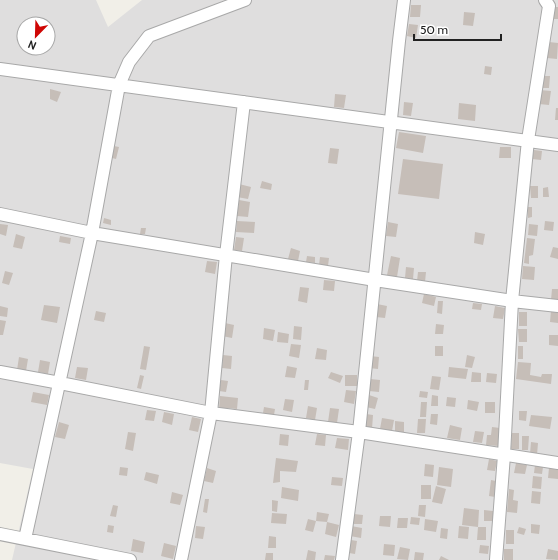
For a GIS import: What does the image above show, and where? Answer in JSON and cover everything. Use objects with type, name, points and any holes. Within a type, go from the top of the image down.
[{"type":"street","points":[[25,539],[92,233],[119,85],[129,62],[149,36],[245,0]]},
{"type":"street","points":[[342,560],[359,432],[404,0]]},
{"type":"street","points":[[496,560],[504,455],[512,301],[528,140],[549,6],[545,0]]},
{"type":"street","points":[[0,69],[558,145]]},
{"type":"street","points":[[181,560],[211,413],[226,255],[244,102]]},
{"type":"street","points":[[0,214],[92,233],[375,280],[512,301],[558,306]]},
{"type":"street","points":[[0,372],[211,413],[359,432],[558,463]]},
{"type":"street","points":[[0,534],[130,560]]},
{"type":"shaded area","points":[[0,0],[96,0],[108,27],[142,0],[558,0],[558,560],[12,560],[33,469],[0,463]]},
{"type":"building","points":[[411,5],[421,5],[420,17],[410,17]]},
{"type":"building","points":[[555,7],[558,7],[558,19],[553,19]]},
{"type":"building","points":[[464,12],[475,13],[473,26],[463,25]]},
{"type":"building","points":[[409,24],[418,25],[416,38],[407,36]]},
{"type":"building","points":[[549,42],[558,43],[557,59],[547,58]]},
{"type":"building","points":[[485,66],[492,67],[491,75],[484,74]]},
{"type":"building","points":[[543,76],[550,76],[549,88],[542,88]]},
{"type":"building","points":[[50,89],[61,92],[57,102],[50,99]]},
{"type":"building","points":[[540,90],[551,91],[549,105],[539,104]]},
{"type":"building","points":[[335,94],[346,95],[344,108],[334,107]]},
{"type":"building","points":[[404,102],[413,103],[411,116],[403,115]]},
{"type":"building","points":[[459,103],[476,105],[475,121],[458,119]]},
{"type":"building","points":[[556,108],[558,108],[558,120],[555,120]]},
{"type":"building","points":[[399,132],[426,136],[423,153],[396,148]]},
{"type":"building","points":[[114,146],[119,147],[116,159],[112,158]]},
{"type":"building","points":[[500,147],[511,147],[511,158],[499,158]]},
{"type":"building","points":[[330,148],[339,149],[337,164],[328,163]]},
{"type":"building","points":[[534,150],[542,151],[541,160],[532,159]]},
{"type":"building","points":[[403,159],[443,164],[439,199],[398,194]]},
{"type":"building","points":[[262,181],[272,184],[271,190],[260,188]]},
{"type":"building","points":[[239,184],[251,187],[248,199],[237,197]]},
{"type":"building","points":[[530,186],[538,186],[538,198],[531,198]]},
{"type":"building","points":[[548,187],[549,197],[543,197],[543,188]]},
{"type":"building","points":[[239,200],[250,202],[248,217],[237,216]]},
{"type":"building","points":[[528,207],[532,207],[532,217],[528,218]]},
{"type":"building","points":[[104,218],[111,220],[111,225],[103,223]]},
{"type":"building","points":[[237,221],[255,222],[254,233],[236,232]]},
{"type":"building","points":[[545,221],[554,222],[553,231],[544,230]]},
{"type":"building","points":[[388,222],[398,224],[396,237],[386,236]]},
{"type":"building","points":[[0,224],[8,225],[6,236],[0,234]]},
{"type":"building","points":[[529,224],[538,225],[537,236],[528,235]]},
{"type":"building","points":[[141,228],[146,228],[145,234],[140,234]]},
{"type":"building","points":[[475,232],[485,234],[483,245],[474,243]]},
{"type":"building","points":[[16,234],[25,237],[22,249],[13,247]]},
{"type":"building","points":[[60,236],[71,238],[70,244],[59,242]]},
{"type":"building","points":[[236,237],[244,238],[242,251],[234,250]]},
{"type":"building","points":[[527,238],[535,239],[533,255],[529,256],[529,264],[524,263]]},
{"type":"building","points":[[553,247],[558,248],[558,259],[550,257]]},
{"type":"building","points":[[291,248],[300,251],[298,261],[288,259]]},
{"type":"building","points":[[307,256],[315,257],[315,263],[306,262]]},
{"type":"building","points":[[391,256],[400,258],[397,277],[387,275]]},
{"type":"building","points":[[320,257],[329,258],[328,266],[319,265]]},
{"type":"building","points":[[207,261],[217,262],[215,274],[205,272]]},
{"type":"building","points":[[523,266],[535,267],[534,280],[522,279]]},
{"type":"building","points":[[406,267],[414,268],[413,279],[405,278]]},
{"type":"building","points":[[5,271],[13,273],[9,285],[2,283]]},
{"type":"building","points":[[418,272],[426,272],[425,282],[417,281]]},
{"type":"building","points":[[324,280],[335,281],[334,291],[323,290]]},
{"type":"building","points":[[300,287],[309,288],[307,303],[298,301]]},
{"type":"building","points":[[552,289],[558,289],[558,300],[551,300]]},
{"type":"building","points":[[424,294],[436,297],[434,306],[422,303]]},
{"type":"building","points":[[438,301],[443,301],[442,314],[437,313]]},
{"type":"building","points":[[473,303],[482,304],[481,310],[472,309]]},
{"type":"building","points":[[377,304],[387,306],[385,318],[376,317]]},
{"type":"building","points":[[44,305],[60,307],[57,323],[41,320]]},
{"type":"building","points":[[0,306],[8,308],[7,317],[0,316]]},
{"type":"building","points":[[495,306],[505,308],[503,319],[493,318]]},
{"type":"building","points":[[551,310],[558,311],[558,323],[550,322]]},
{"type":"building","points":[[96,311],[106,313],[104,322],[94,320]]},
{"type":"building","points":[[519,312],[527,312],[527,326],[519,326]]},
{"type":"building","points":[[0,320],[6,321],[3,335],[0,335]]},
{"type":"building","points":[[225,323],[234,325],[232,338],[222,336]]},
{"type":"building","points":[[436,324],[444,325],[443,334],[435,334]]},
{"type":"building","points":[[294,326],[302,327],[301,340],[293,339]]},
{"type":"building","points":[[264,328],[275,330],[273,341],[263,339]]},
{"type":"building","points":[[518,329],[527,329],[527,342],[519,342]]},
{"type":"building","points":[[278,332],[289,334],[288,343],[277,342]]},
{"type":"building","points":[[549,335],[558,335],[558,346],[549,345]]},
{"type":"building","points":[[291,344],[301,345],[299,358],[289,356]]},
{"type":"building","points":[[144,346],[150,347],[146,370],[140,369]]},
{"type":"building","points":[[435,346],[443,346],[443,356],[435,356]]},
{"type":"building","points":[[518,346],[523,346],[523,359],[518,359]]},
{"type":"building","points":[[317,348],[327,350],[326,360],[315,359]]},
{"type":"building","points":[[223,355],[232,356],[231,369],[222,368]]},
{"type":"building","points":[[467,355],[475,357],[472,368],[465,367]]},
{"type":"building","points":[[370,356],[379,357],[378,369],[369,368]]},
{"type":"building","points":[[19,357],[28,359],[26,371],[17,370]]},
{"type":"building","points":[[40,360],[50,362],[48,374],[38,372]]},
{"type":"building","points":[[518,362],[531,363],[530,375],[541,377],[542,374],[552,374],[551,384],[516,379]]},
{"type":"building","points":[[287,366],[297,368],[295,378],[285,377]]},
{"type":"building","points":[[77,367],[88,368],[86,380],[75,378]]},
{"type":"building","points":[[449,367],[468,369],[466,379],[448,377]]},
{"type":"building","points":[[331,372],[343,376],[340,383],[328,378]]},
{"type":"building","points":[[472,372],[481,373],[481,382],[471,382]]},
{"type":"building","points":[[487,373],[497,374],[496,383],[486,382]]},
{"type":"building","points":[[140,375],[144,376],[141,389],[137,388]]},
{"type":"building","points":[[345,375],[357,375],[357,386],[345,386]]},
{"type":"building","points":[[432,376],[441,377],[439,390],[430,389]]},
{"type":"building","points":[[370,379],[380,380],[379,392],[369,391]]},
{"type":"building","points":[[221,380],[228,381],[226,392],[219,391]]},
{"type":"building","points":[[305,380],[309,380],[308,390],[304,390]]},
{"type":"building","points":[[346,390],[356,391],[354,404],[344,402]]},
{"type":"building","points":[[420,391],[428,392],[427,398],[419,397]]},
{"type":"building","points":[[33,392],[49,395],[47,405],[31,402]]},
{"type":"building","points":[[369,395],[378,398],[375,409],[366,407]]},
{"type":"building","points":[[432,395],[438,396],[438,406],[431,406]]},
{"type":"building","points":[[220,396],[238,398],[237,409],[219,409]]},
{"type":"building","points":[[447,397],[456,398],[455,407],[446,406]]},
{"type":"building","points":[[285,399],[294,400],[292,412],[283,410]]},
{"type":"building","points":[[468,400],[479,402],[477,411],[467,409]]},
{"type":"building","points":[[421,402],[427,402],[426,417],[420,417]]},
{"type":"building","points":[[485,402],[495,402],[495,413],[485,413]]},
{"type":"building","points":[[308,406],[317,408],[315,420],[306,418]]},
{"type":"building","points":[[264,407],[275,409],[274,415],[263,413]]},
{"type":"building","points":[[330,408],[339,409],[337,423],[328,422]]},
{"type":"building","points":[[147,410],[156,411],[154,421],[145,420]]},
{"type":"building","points":[[519,411],[527,411],[526,421],[519,420]]},
{"type":"building","points":[[164,412],[174,414],[172,425],[162,422]]},
{"type":"building","points":[[366,414],[373,415],[372,429],[365,428]]},
{"type":"building","points":[[431,414],[438,414],[437,425],[430,424]]},
{"type":"building","points":[[531,415],[552,417],[550,429],[529,426]]},
{"type":"building","points":[[192,417],[201,419],[198,432],[189,430]]},
{"type":"building","points":[[382,418],[394,420],[392,431],[380,429]]},
{"type":"building","points":[[418,419],[426,419],[425,433],[417,433]]},
{"type":"building","points":[[395,421],[404,422],[404,432],[395,432]]},
{"type":"building","points":[[59,422],[69,425],[65,439],[55,437]]},
{"type":"building","points":[[450,425],[462,428],[460,440],[447,438]]},
{"type":"building","points":[[492,427],[500,428],[499,446],[486,445],[487,435],[491,435]]},
{"type":"building","points":[[475,431],[484,432],[482,443],[473,442]]},
{"type":"building","points":[[128,432],[136,433],[133,451],[125,449]]},
{"type":"building","points":[[512,433],[519,433],[519,449],[511,449]]},
{"type":"building","points":[[280,434],[289,435],[288,446],[279,445]]},
{"type":"building","points":[[317,434],[326,435],[325,446],[315,445]]},
{"type":"building","points":[[522,436],[529,436],[528,450],[522,450]]},
{"type":"building","points":[[337,438],[349,439],[348,450],[335,448]]},
{"type":"building","points":[[531,442],[538,443],[537,455],[530,454]]},
{"type":"building","points":[[276,458],[298,461],[296,472],[280,471],[280,482],[273,483]]},
{"type":"building","points":[[489,459],[497,461],[495,471],[487,470]]},
{"type":"building","points":[[516,463],[527,465],[525,474],[514,473]]},
{"type":"building","points":[[425,464],[434,465],[433,477],[424,476]]},
{"type":"building","points":[[535,465],[543,467],[542,474],[534,473]]},
{"type":"building","points":[[120,467],[128,468],[127,476],[119,475]]},
{"type":"building","points":[[439,467],[453,469],[451,487],[437,485]]},
{"type":"building","points":[[207,468],[216,471],[213,483],[204,481]]},
{"type":"building","points":[[549,468],[558,470],[558,479],[548,478]]},
{"type":"building","points":[[146,472],[159,475],[157,484],[144,480]]},
{"type":"building","points":[[533,476],[542,477],[541,489],[532,488]]},
{"type":"building","points":[[332,477],[343,478],[342,486],[331,485]]},
{"type":"building","points":[[491,480],[496,481],[495,497],[489,496]]},
{"type":"building","points":[[421,485],[431,485],[431,499],[421,499]]},
{"type":"building","points":[[436,486],[446,489],[442,504],[432,502]]},
{"type":"building","points":[[282,487],[299,490],[298,501],[281,498]]},
{"type":"building","points":[[509,489],[514,490],[513,500],[518,501],[517,513],[507,512]]},
{"type":"building","points":[[532,491],[541,492],[540,504],[531,503]]},
{"type":"building","points":[[172,492],[183,495],[180,505],[170,503]]},
{"type":"building","points":[[205,499],[209,499],[207,513],[203,512]]},
{"type":"building","points":[[272,500],[278,501],[277,512],[272,511]]},
{"type":"building","points":[[113,505],[118,506],[116,517],[110,516]]},
{"type":"building","points":[[419,505],[426,505],[425,517],[418,516]]},
{"type":"building","points":[[464,508],[479,510],[478,527],[462,525]]},
{"type":"building","points":[[484,510],[493,511],[493,521],[484,521]]},
{"type":"building","points":[[317,512],[329,514],[327,522],[316,521]]},
{"type":"building","points":[[272,513],[287,514],[286,524],[271,523]]},
{"type":"building","points":[[354,514],[363,515],[362,524],[354,524]]},
{"type":"building","points":[[380,516],[391,516],[390,527],[379,526]]},
{"type":"building","points":[[411,517],[420,518],[419,525],[410,524]]},
{"type":"building","points":[[398,518],[408,518],[407,528],[397,528]]},
{"type":"building","points":[[308,519],[316,521],[313,532],[305,530]]},
{"type":"building","points":[[425,519],[438,521],[436,532],[424,530]]},
{"type":"building","points":[[327,522],[339,525],[336,537],[325,534]]},
{"type":"building","points":[[531,524],[540,525],[539,534],[531,533]]},
{"type":"building","points":[[108,525],[114,526],[113,533],[107,532]]},
{"type":"building","points":[[196,526],[205,527],[203,539],[195,538]]},
{"type":"building","points":[[351,526],[362,528],[361,538],[350,536]]},
{"type":"building","points":[[459,526],[469,527],[468,539],[458,538]]},
{"type":"building","points":[[478,527],[486,527],[486,540],[477,540]]},
{"type":"building","points":[[519,527],[526,529],[524,535],[517,533]]},
{"type":"building","points":[[441,528],[448,529],[447,539],[440,538]]},
{"type":"building","points":[[506,530],[514,530],[514,544],[506,544]]},
{"type":"building","points":[[269,536],[276,537],[276,548],[268,548]]},
{"type":"building","points":[[133,539],[145,542],[143,553],[131,551]]},
{"type":"building","points":[[351,540],[357,541],[355,554],[349,553]]},
{"type":"building","points":[[164,543],[176,546],[173,559],[161,556]]},
{"type":"building","points":[[384,544],[395,545],[394,556],[383,555]]},
{"type":"building","points":[[480,545],[489,546],[488,554],[479,553]]},
{"type":"building","points":[[400,547],[410,549],[408,560],[397,559]]},
{"type":"building","points":[[504,549],[513,549],[513,560],[504,560]]},
{"type":"building","points":[[548,549],[558,551],[558,560],[546,559]]},
{"type":"building","points":[[308,550],[316,552],[315,560],[306,560]]},
{"type":"building","points":[[415,552],[424,553],[423,560],[414,560]]},
{"type":"building","points":[[266,553],[273,553],[273,560],[265,560]]},
{"type":"building","points":[[325,555],[335,556],[334,560],[324,560]]},
{"type":"building","points":[[441,556],[449,560],[439,560]]}]
